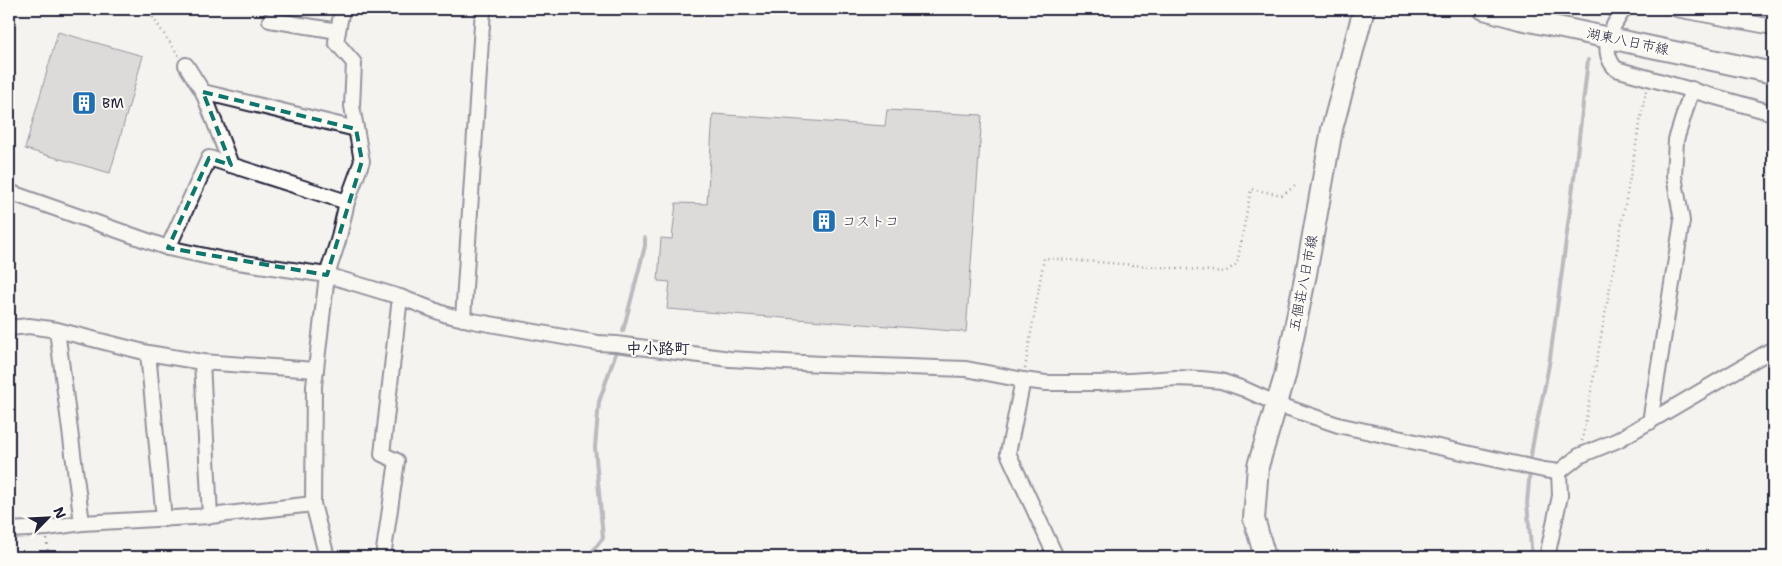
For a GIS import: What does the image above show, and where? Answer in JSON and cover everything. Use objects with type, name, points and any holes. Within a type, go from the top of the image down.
[{"type":"main road","name":"五個荘八日市線","points":[[1265,557],[1254,519],[1258,466],[1285,376],[1332,130],[1364,9]]},
{"type":"main road","name":"湖東八日市線","points":[[1484,9],[1520,19],[1773,73]]},
{"type":"street","points":[[327,557],[313,504],[314,386],[327,275],[338,241],[347,202],[362,161],[352,106],[354,63],[336,42],[342,9]]},
{"type":"street","points":[[463,319],[483,9]]},
{"type":"street","points":[[1624,9],[1614,23],[1608,37],[1610,63],[1616,69],[1773,113]]},
{"type":"street","points":[[1676,9],[1773,26]]},
{"type":"street","points":[[270,20],[338,31]]},
{"type":"street","points":[[186,65],[203,92],[231,165]]},
{"type":"street","points":[[1650,422],[1682,221],[1674,176],[1676,140],[1692,90]]},
{"type":"street","points":[[203,92],[356,129]]},
{"type":"street","points":[[168,248],[209,158],[347,202]]},
{"type":"street","points":[[9,192],[168,248],[224,260],[327,275],[400,297],[463,319],[598,343],[730,359],[966,369],[1024,375],[1071,384],[1202,378],[1221,381],[1277,404],[1338,425],[1526,467],[1559,472],[1579,456],[1618,440],[1773,348]]},
{"type":"street","points":[[383,557],[398,460],[382,454],[400,297]]},
{"type":"street","points":[[9,328],[29,326],[57,330],[148,353],[202,362],[316,370]]},
{"type":"street","points":[[57,330],[82,523]]},
{"type":"street","points":[[148,353],[164,519]]},
{"type":"street","points":[[202,362],[210,516]]},
{"type":"street","points":[[1024,375],[1008,453],[1056,557]]},
{"type":"street","points":[[1547,557],[1560,496],[1559,472]]},
{"type":"street","points":[[9,530],[47,528],[82,523],[210,516],[313,504]]},
{"type":"path","points":[[147,9],[186,65]]},
{"type":"path","points":[[1579,456],[1648,78]]},
{"type":"path","points":[[1024,375],[1044,258],[1226,272],[1237,264],[1250,189],[1282,195],[1298,184]]},
{"type":"highlighted area","points":[[203,92],[356,129],[362,161],[327,275],[168,248],[209,158],[231,165]]},
{"type":"building","name":"BM","points":[[58,32],[143,56],[110,173],[25,149]]},
{"type":"building","name":"コストコ","points":[[887,110],[982,115],[966,332],[667,309],[670,282],[658,281],[661,238],[672,239],[676,203],[707,204],[713,114],[885,126]]},
{"type":"waterway","points":[[1530,463],[1550,358],[1588,60]]},
{"type":"waterway","points":[[623,331],[645,246],[645,238]]},
{"type":"waterway","points":[[588,557],[603,538],[595,447],[599,402],[616,352]]},
{"type":"waterway","points":[[1530,470],[1527,503],[1532,557]]},
{"type":"place","name":"BM","points":[[84,103]]},
{"type":"place","name":"コストコ","points":[[824,221]]},
{"type":"district","name":"中小路町","points":[[658,348]]}]
